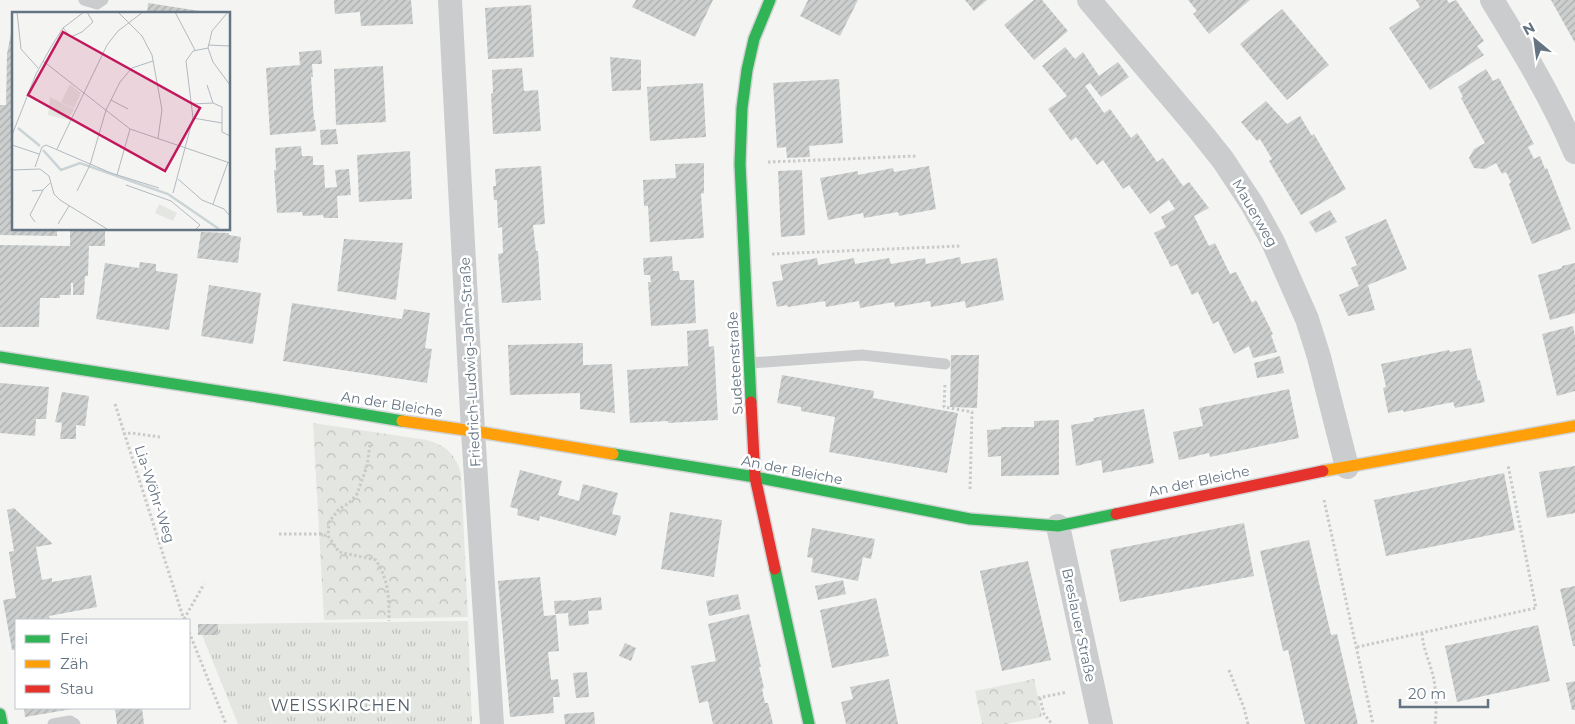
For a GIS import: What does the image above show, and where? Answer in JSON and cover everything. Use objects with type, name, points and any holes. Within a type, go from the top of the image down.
[{"type":"street","name":"Friedrich-Ludwig-Jahn-Straße","points":[[450,0],[473,431],[492,724]]},
{"type":"street","name":"Sudetenstraße","points":[[770,0],[754,39],[747,70],[742,108],[740,164],[744,255],[756,477],[809,724]]},
{"type":"street","name":"Mauerweg","points":[[1089,0],[1223,160],[1252,204],[1273,242],[1307,320],[1319,357],[1347,467]]},
{"type":"street","points":[[1492,0],[1569,122],[1575,152]]},
{"type":"street","name":"An der Bleiche","points":[[0,357],[756,477],[970,520],[1058,526],[1317,472],[1575,426]]},
{"type":"street","name":"Breslauer Straße","points":[[1058,526],[1101,724]]},
{"type":"street","points":[[0,714],[2,724]]},
{"type":"lane","points":[[84,0],[99,6]]},
{"type":"lane","points":[[750,363],[862,355],[945,364]]},
{"type":"lane","points":[[53,724],[70,721],[75,724]]},
{"type":"path","points":[[740,164],[918,156]]},
{"type":"path","points":[[744,255],[960,246]]},
{"type":"path","points":[[945,364],[944,407],[972,412],[970,520]]},
{"type":"path","name":"Lia-Wöhr-Weg","points":[[106,373],[123,434],[184,619]]},
{"type":"path","points":[[372,417],[373,425],[367,466],[357,494],[349,503],[339,509],[328,522],[328,536],[339,552],[376,560],[382,570],[389,593],[389,621]]},
{"type":"path","points":[[123,434],[131,433],[160,437]]},
{"type":"path","points":[[1357,647],[1536,608],[1504,438]]},
{"type":"path","points":[[1317,472],[1373,724]]},
{"type":"path","points":[[278,534],[320,534],[328,536]]},
{"type":"path","points":[[185,619],[204,584]]},
{"type":"path","points":[[1422,633],[1423,645],[1434,680],[1435,724]]},
{"type":"path","points":[[190,634],[226,724]]},
{"type":"path","points":[[1229,670],[1244,708],[1248,724]]},
{"type":"path","points":[[1040,698],[1044,714],[1052,724]]},
{"type":"green space","points":[[313,423],[427,440],[445,448],[453,456],[461,473],[468,617],[324,620]]},
{"type":"green space","points":[[468,621],[472,724],[238,724],[202,635],[218,635],[218,624]]},
{"type":"green space","points":[[1034,679],[1042,717],[1006,724],[982,724],[975,691]]},
{"type":"building","points":[[334,0],[411,0],[413,24],[361,26],[360,12],[335,14]]},
{"type":"building","points":[[636,0],[713,0],[695,37],[632,7]]},
{"type":"building","points":[[808,0],[858,0],[840,36],[800,16]]},
{"type":"building","points":[[965,0],[987,0],[974,11]]},
{"type":"building","points":[[1034,0],[1042,0],[1068,31],[1034,60],[1004,25]]},
{"type":"building","points":[[1188,0],[1250,0],[1209,34],[1193,14],[1197,11]]},
{"type":"building","points":[[1416,0],[1447,0],[1449,3],[1456,0],[1484,41],[1477,46],[1484,55],[1430,90],[1389,28],[1420,7]]},
{"type":"building","points":[[1551,0],[1575,0],[1575,43]]},
{"type":"building","points":[[148,3],[206,12],[147,12]]},
{"type":"building","points":[[531,5],[534,57],[488,59],[485,8]]},
{"type":"building","points":[[1282,9],[1329,65],[1287,100],[1240,44]]},
{"type":"building","points":[[12,28],[12,230],[57,230],[57,236],[0,235],[0,105],[6,105],[7,54]]},
{"type":"building","points":[[1065,47],[1075,59],[1083,52],[1099,76],[1118,62],[1129,77],[1101,97],[1090,83],[1085,86],[1104,113],[1110,109],[1131,138],[1137,133],[1157,162],[1163,158],[1183,186],[1189,182],[1209,208],[1194,216],[1209,246],[1215,243],[1230,274],[1236,272],[1252,303],[1256,300],[1273,334],[1271,335],[1277,352],[1253,358],[1249,346],[1234,354],[1218,321],[1213,324],[1198,292],[1192,295],[1177,264],[1171,267],[1154,233],[1166,227],[1161,217],[1175,209],[1169,200],[1150,214],[1129,185],[1123,189],[1103,160],[1097,165],[1076,137],[1071,141],[1048,109],[1067,96],[1042,66]]},
{"type":"building","points":[[321,50],[322,64],[312,64],[313,77],[311,77],[316,131],[270,135],[266,68],[300,65],[299,52]]},
{"type":"building","points":[[610,57],[641,60],[641,90],[612,91]]},
{"type":"building","points":[[383,66],[386,122],[336,125],[334,69]]},
{"type":"building","points":[[522,68],[524,91],[538,90],[541,131],[493,134],[492,70]]},
{"type":"building","points":[[1486,69],[1493,81],[1499,78],[1534,144],[1528,147],[1534,159],[1540,156],[1545,169],[1547,168],[1571,229],[1532,244],[1506,172],[1502,174],[1496,163],[1485,169],[1474,168],[1469,158],[1474,149],[1485,143],[1461,98],[1463,97],[1458,87]]},
{"type":"building","points":[[839,79],[843,143],[809,146],[810,157],[787,158],[786,147],[777,148],[773,83]]},
{"type":"building","points":[[703,83],[706,137],[650,141],[647,87]]},
{"type":"building","points":[[1266,101],[1287,124],[1300,116],[1312,136],[1314,134],[1346,189],[1301,215],[1269,161],[1272,159],[1260,139],[1257,141],[1241,122]]},
{"type":"building","points":[[336,129],[338,144],[321,145],[320,130]]},
{"type":"building","points":[[301,146],[302,156],[313,156],[313,165],[324,165],[325,188],[337,187],[335,170],[349,169],[351,195],[337,196],[338,218],[324,218],[323,215],[303,216],[302,212],[277,213],[274,170],[276,170],[275,148]]},
{"type":"building","points":[[410,151],[412,199],[359,202],[357,155]]},
{"type":"building","points":[[704,163],[704,193],[701,194],[704,238],[650,242],[648,206],[644,206],[643,180],[676,178],[675,164]]},
{"type":"building","points":[[541,166],[545,224],[533,225],[536,251],[538,251],[541,300],[502,303],[498,254],[503,253],[502,227],[498,228],[497,200],[494,200],[493,186],[496,186],[495,169]]},
{"type":"building","points":[[929,166],[936,209],[899,216],[898,212],[864,218],[863,213],[828,220],[820,178],[858,171],[858,175],[893,168],[894,172]]},
{"type":"building","points":[[802,170],[805,235],[781,237],[778,171]]},
{"type":"building","points":[[1330,210],[1337,222],[1316,233],[1309,222]]},
{"type":"building","points":[[1386,219],[1407,269],[1368,285],[1375,310],[1348,316],[1339,295],[1359,286],[1351,268],[1357,265],[1345,237]]},
{"type":"building","points":[[70,230],[105,231],[105,246],[89,246],[88,276],[85,276],[84,295],[73,295],[73,283],[71,283],[71,295],[60,295],[60,298],[40,298],[39,327],[0,327],[0,245],[70,246]]},
{"type":"building","points":[[201,232],[229,233],[229,235],[241,237],[238,263],[197,258]]},
{"type":"building","points":[[344,239],[403,243],[396,300],[337,291]]},
{"type":"building","points":[[672,256],[673,271],[679,271],[680,280],[694,280],[696,323],[651,326],[648,282],[651,282],[650,275],[644,275],[643,258]]},
{"type":"building","points":[[960,257],[961,264],[997,258],[1004,300],[966,308],[965,301],[931,307],[930,301],[895,307],[894,302],[860,308],[859,301],[826,307],[825,301],[777,307],[772,282],[783,280],[780,265],[817,258],[818,265],[854,258],[855,264],[889,258],[891,264],[925,258],[926,264]]},
{"type":"building","points":[[140,262],[156,264],[156,271],[178,274],[169,330],[96,319],[105,263],[139,268]]},
{"type":"building","points":[[1575,263],[1575,313],[1550,320],[1538,275]]},
{"type":"building","points":[[209,285],[261,293],[253,344],[201,336]]},
{"type":"building","points":[[292,303],[402,319],[404,309],[430,313],[425,348],[432,349],[427,383],[283,361]]},
{"type":"building","points":[[1573,326],[1575,336],[1575,391],[1557,396],[1542,334]]},
{"type":"building","points":[[708,329],[709,347],[714,346],[718,420],[630,423],[627,370],[688,366],[687,331]]},
{"type":"building","points":[[583,343],[583,365],[612,364],[615,413],[580,409],[580,393],[510,395],[508,345]]},
{"type":"building","points":[[1471,348],[1478,381],[1480,380],[1485,402],[1455,408],[1453,402],[1404,412],[1403,410],[1388,413],[1383,388],[1386,387],[1381,364],[1449,350],[1450,352]]},
{"type":"building","points":[[951,355],[979,355],[977,408],[950,407]]},
{"type":"building","points":[[1280,356],[1284,373],[1257,378],[1254,363]]},
{"type":"building","points":[[782,375],[874,391],[873,398],[958,413],[947,473],[829,452],[835,417],[801,411],[801,407],[777,403]]},
{"type":"building","points":[[0,383],[49,387],[46,419],[36,419],[35,436],[0,433]]},
{"type":"building","points":[[1289,389],[1299,438],[1210,457],[1209,453],[1179,460],[1173,432],[1203,426],[1199,408]]},
{"type":"building","points":[[62,392],[89,396],[85,426],[76,425],[76,439],[60,439],[62,423],[55,422]]},
{"type":"building","points":[[1144,409],[1154,463],[1103,473],[1101,460],[1076,466],[1071,425],[1094,421],[1093,418]]},
{"type":"building","points":[[1059,420],[1059,475],[1001,476],[1001,456],[988,457],[987,430],[1001,429],[1001,427],[1034,427],[1034,421]]},
{"type":"building","points":[[1575,466],[1575,513],[1547,518],[1539,472]]},
{"type":"building","points":[[520,470],[562,481],[558,495],[579,501],[583,484],[618,493],[612,514],[621,516],[616,536],[540,516],[539,521],[517,515],[518,509],[510,507]]},
{"type":"building","points":[[1504,473],[1515,530],[1386,556],[1374,500]]},
{"type":"building","points":[[14,508],[53,544],[36,547],[42,580],[52,578],[52,582],[91,575],[97,607],[49,616],[50,619],[15,619],[15,650],[12,650],[3,600],[16,598],[9,552],[14,551],[7,510]]},
{"type":"building","points":[[670,512],[722,520],[714,577],[661,569]]},
{"type":"building","points":[[1244,523],[1254,576],[1120,602],[1110,550]]},
{"type":"building","points":[[812,528],[875,539],[871,559],[863,557],[858,581],[811,572],[813,558],[807,557]]},
{"type":"building","points":[[1309,540],[1331,635],[1337,634],[1358,724],[1305,724],[1288,650],[1283,651],[1260,551]]},
{"type":"building","points":[[1028,561],[1051,660],[1002,671],[980,571]]},
{"type":"building","points":[[540,577],[544,616],[556,615],[559,651],[548,652],[551,680],[558,679],[560,697],[553,697],[554,713],[510,717],[498,581]]},
{"type":"building","points":[[843,580],[846,594],[818,600],[815,586]]},
{"type":"building","points":[[1575,586],[1575,646],[1573,646],[1560,589]]},
{"type":"building","points":[[738,594],[741,609],[709,616],[706,601]]},
{"type":"building","points":[[601,597],[602,610],[588,611],[589,624],[569,626],[568,613],[555,614],[554,601]]},
{"type":"building","points":[[876,598],[889,656],[832,668],[820,610]]},
{"type":"building","points":[[749,614],[761,667],[759,667],[765,703],[768,703],[773,724],[713,724],[708,701],[699,703],[691,666],[716,661],[708,624]]},
{"type":"building","points":[[198,624],[218,624],[218,635],[198,635]]},
{"type":"building","points":[[1538,625],[1550,681],[1457,702],[1445,646]]},
{"type":"building","points":[[625,643],[636,648],[631,661],[619,656]]},
{"type":"building","points":[[587,672],[589,697],[576,698],[573,673]]},
{"type":"building","points":[[889,679],[898,724],[846,724],[841,702],[853,699],[850,687]]},
{"type":"building","points":[[1575,681],[1575,710],[1572,710],[1566,683]]},
{"type":"building","points":[[24,709],[72,709],[25,717]]},
{"type":"building","points":[[142,709],[144,724],[117,724],[115,710]]},
{"type":"building","points":[[594,712],[595,724],[565,724],[564,714]]},
{"type":"traffic: fast","points":[[751,402],[740,164],[742,108],[747,70],[754,39],[770,0]]},
{"type":"traffic: fast","points":[[0,357],[402,421]]},
{"type":"traffic: fast","points":[[613,454],[755,477],[970,519],[1058,526],[1116,514]]},
{"type":"traffic: fast","points":[[775,569],[809,724]]},
{"type":"traffic: fast","points":[[0,714],[2,724]]},
{"type":"traffic: slow","points":[[402,421],[613,454]]},
{"type":"traffic: slow","points":[[1323,471],[1575,426]]},
{"type":"traffic: jam","points":[[751,402],[755,477],[775,569]]},
{"type":"traffic: jam","points":[[1116,514],[1323,471]]},
{"type":"district","name":"WEISSKIRCHEN","points":[[341,705]]}]
